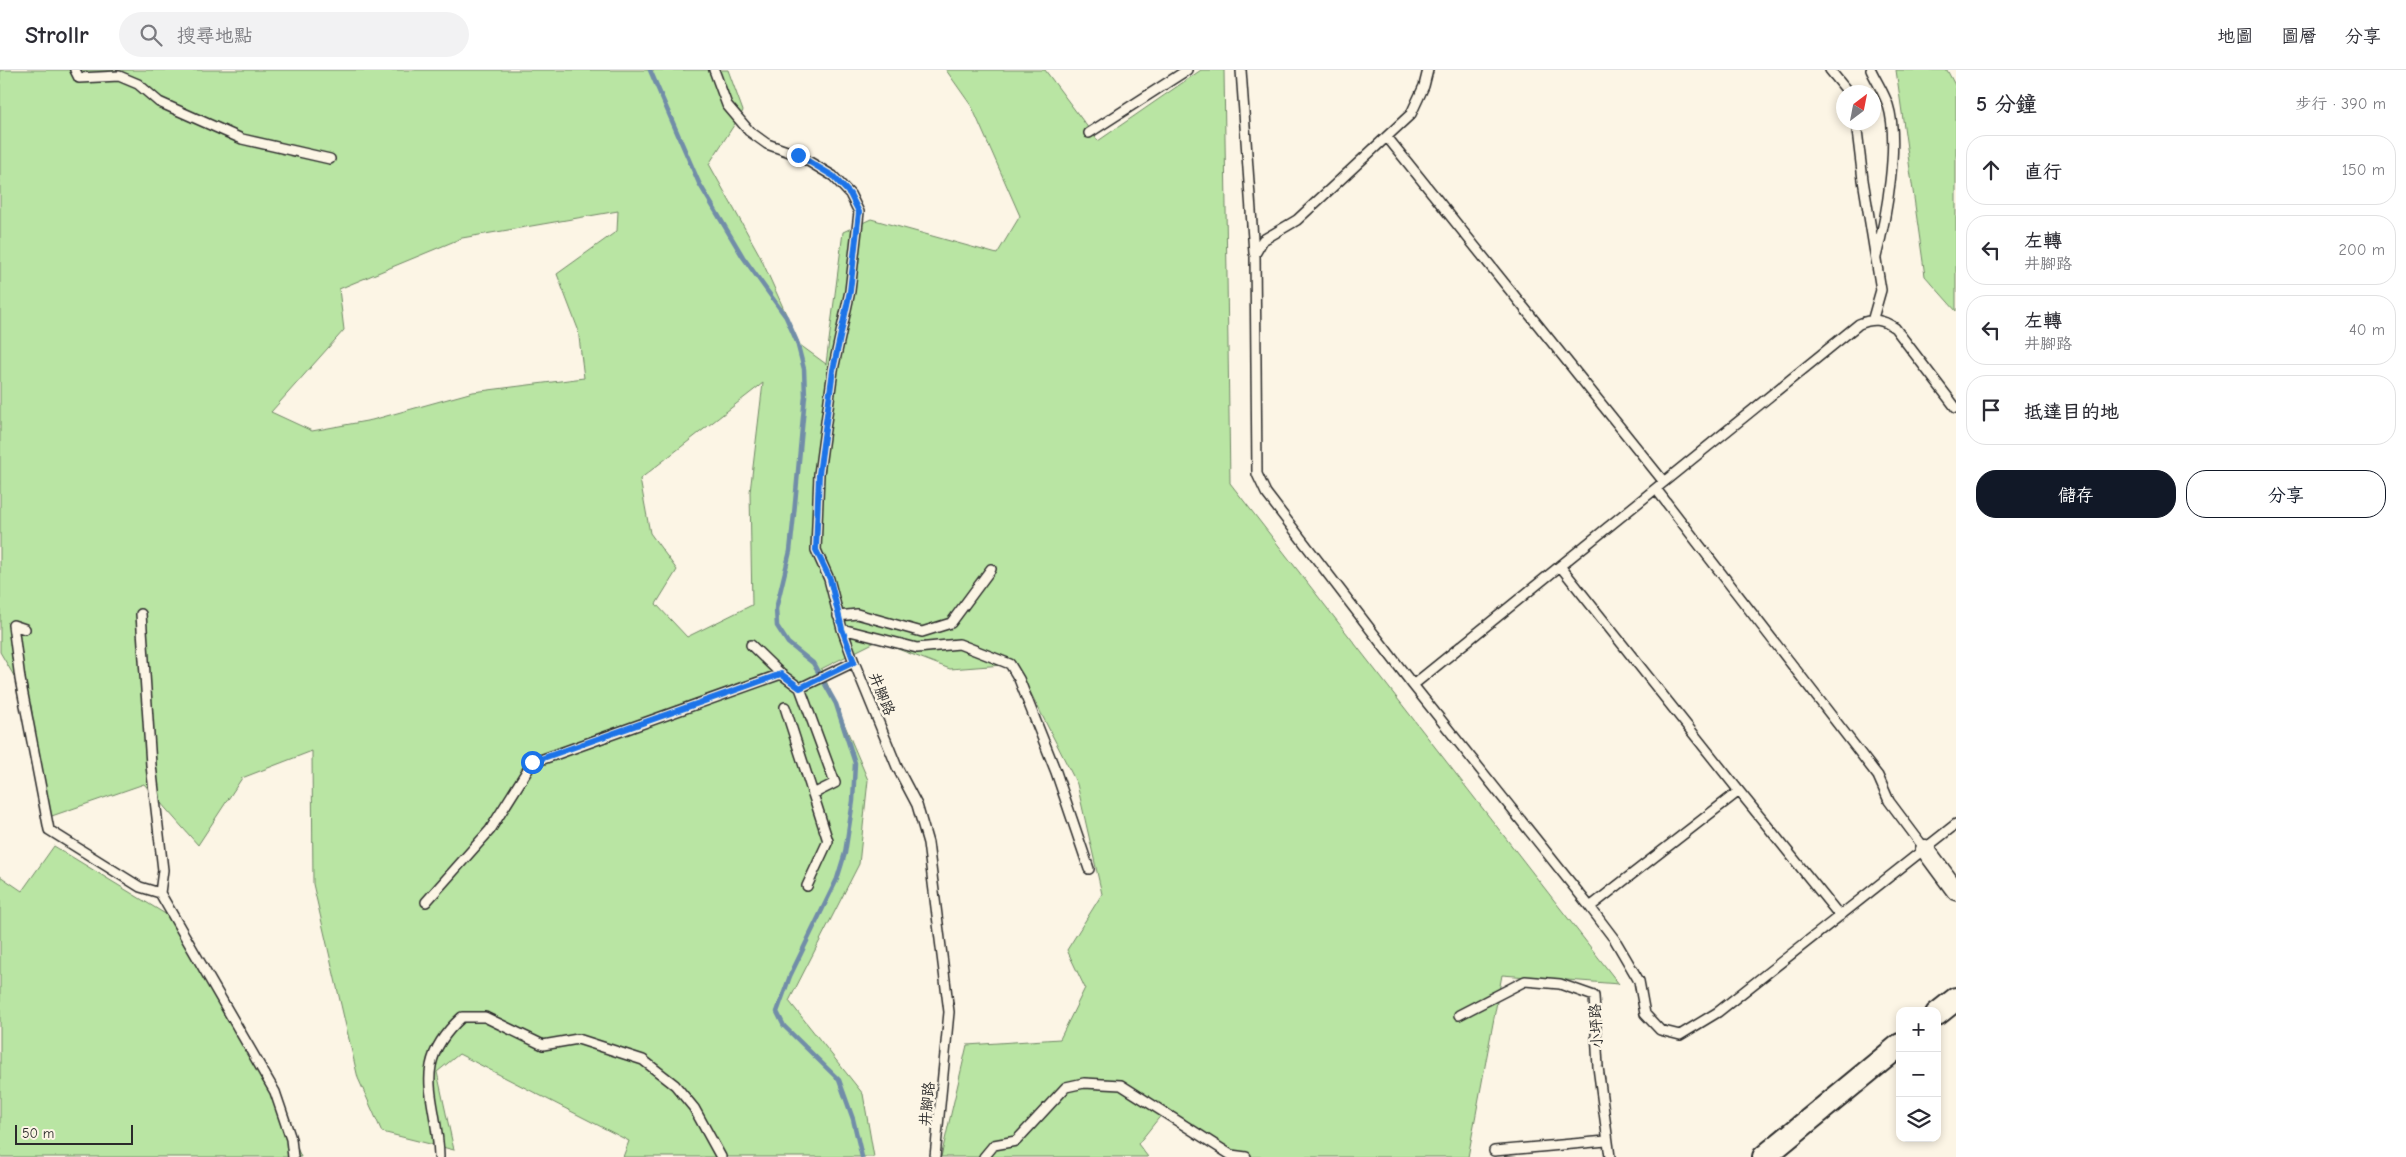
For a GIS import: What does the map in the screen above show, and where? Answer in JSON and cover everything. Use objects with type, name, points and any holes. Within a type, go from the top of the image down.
[{"type":"street","points":[[1925,849],[1956,891]]},
{"type":"street","points":[[1941,1011],[1956,999]]},
{"type":"street","points":[[1764,1157],[1896,1048]]},
{"type":"lane","points":[[75,70],[79,78],[119,76],[138,84],[159,102],[242,139],[330,159]]},
{"type":"lane","name":"井腳路","points":[[714,70],[728,105],[749,131],[767,144],[798,155],[833,176],[850,194],[859,212],[850,291],[833,370],[819,474],[816,550],[830,579],[838,616],[854,662],[897,767],[917,805],[928,844],[949,1012],[935,1157]]},
{"type":"lane","points":[[1089,133],[1187,70]]},
{"type":"lane","points":[[1241,70],[1254,254],[1258,474],[1266,493],[1412,685],[1590,906],[1614,940],[1638,981],[1645,1014],[1660,1030],[1680,1035],[1718,1012],[1956,824]]},
{"type":"lane","points":[[1254,254],[1263,240],[1297,220],[1411,114],[1424,86],[1428,70]]},
{"type":"lane","points":[[1830,70],[1842,85]]},
{"type":"lane","points":[[1871,70],[1888,106],[1893,156],[1882,236],[1876,260]]},
{"type":"lane","points":[[1857,130],[1881,290],[1873,318]]},
{"type":"lane","points":[[1387,137],[1664,482]]},
{"type":"lane","points":[[1412,685],[1859,324],[1873,318],[1886,322],[1895,328],[1956,408]]},
{"type":"lane","points":[[1656,489],[1878,776],[1889,802],[1925,849]]},
{"type":"lane","points":[[1560,566],[1840,916]]},
{"type":"lane","points":[[838,616],[857,614],[922,632],[929,630],[951,623],[991,569]]},
{"type":"lane","points":[[141,614],[151,764],[162,870],[160,893],[275,1092],[290,1139],[293,1157]]},
{"type":"lane","points":[[24,629],[13,626],[20,680],[49,830],[140,887],[160,893]]},
{"type":"lane","points":[[842,629],[917,648],[959,644],[1010,664],[1019,679],[1056,772],[1089,869]]},
{"type":"lane","points":[[751,645],[781,674],[800,688],[835,783],[813,794]]},
{"type":"lane","points":[[800,688],[854,662]]},
{"type":"lane","points":[[426,902],[490,830],[532,762],[781,674]]},
{"type":"lane","points":[[785,707],[828,841],[807,886]]},
{"type":"lane","points":[[1590,906],[1739,791]]},
{"type":"lane","name":"小坪路","points":[[1459,1015],[1525,981],[1560,984],[1594,996],[1598,1067],[1606,1142],[1610,1157]]},
{"type":"lane","points":[[439,1157],[439,1136],[429,1096],[429,1073],[436,1051],[449,1029],[462,1017],[484,1016],[542,1045],[578,1038],[643,1060],[674,1085],[694,1108],[722,1157]]},
{"type":"lane","points":[[984,1157],[994,1144],[1016,1141],[1066,1087],[1084,1083],[1122,1084],[1231,1155],[1246,1157]]},
{"type":"lane","points":[[1494,1151],[1606,1142]]},
{"type":"green space","points":[[0,70],[728,70],[743,111],[709,164],[759,254],[800,345],[826,364],[843,232],[871,219],[997,254],[1020,216],[972,107],[946,70],[1045,70],[1098,141],[1201,70],[1224,70],[1230,483],[1619,984],[1502,975],[1468,1157],[1242,1157],[1162,1114],[1138,1144],[1148,1157],[941,1157],[967,1045],[1060,1039],[1085,988],[1067,950],[1102,894],[1077,784],[1016,664],[950,669],[877,641],[821,669],[868,780],[859,864],[789,1001],[863,1094],[874,1157],[623,1157],[629,1141],[459,1054],[437,1072],[454,1150],[382,1132],[358,1078],[313,884],[312,751],[242,778],[198,845],[144,784],[46,818],[31,705],[0,652]],"holes":[[[618,211],[617,231],[557,274],[578,329],[584,378],[473,392],[372,420],[312,431],[271,412],[344,330],[339,289],[462,238]],[[763,383],[750,492],[752,605],[687,637],[656,604],[677,570],[650,533],[640,479]]]},
{"type":"green space","points":[[1896,70],[1947,70],[1956,87],[1956,311],[1925,276]]},
{"type":"green space","points":[[54,846],[172,918],[261,1065],[301,1157],[0,1157],[0,876],[22,891]]},
{"type":"waterway","points":[[650,70],[699,183],[743,257],[786,317],[797,342],[804,369],[805,396],[794,514],[790,551],[776,609],[777,626],[788,643],[813,663],[836,704],[855,763],[853,801],[845,853],[837,879],[790,976],[777,1012],[784,1026],[839,1080],[853,1119],[862,1157]]},
{"type":"route","points":[[532,762],[781,674],[800,688],[854,662],[838,616],[830,579],[816,550],[819,474],[833,370],[850,291],[859,212],[850,194],[833,176],[798,155]]}]
